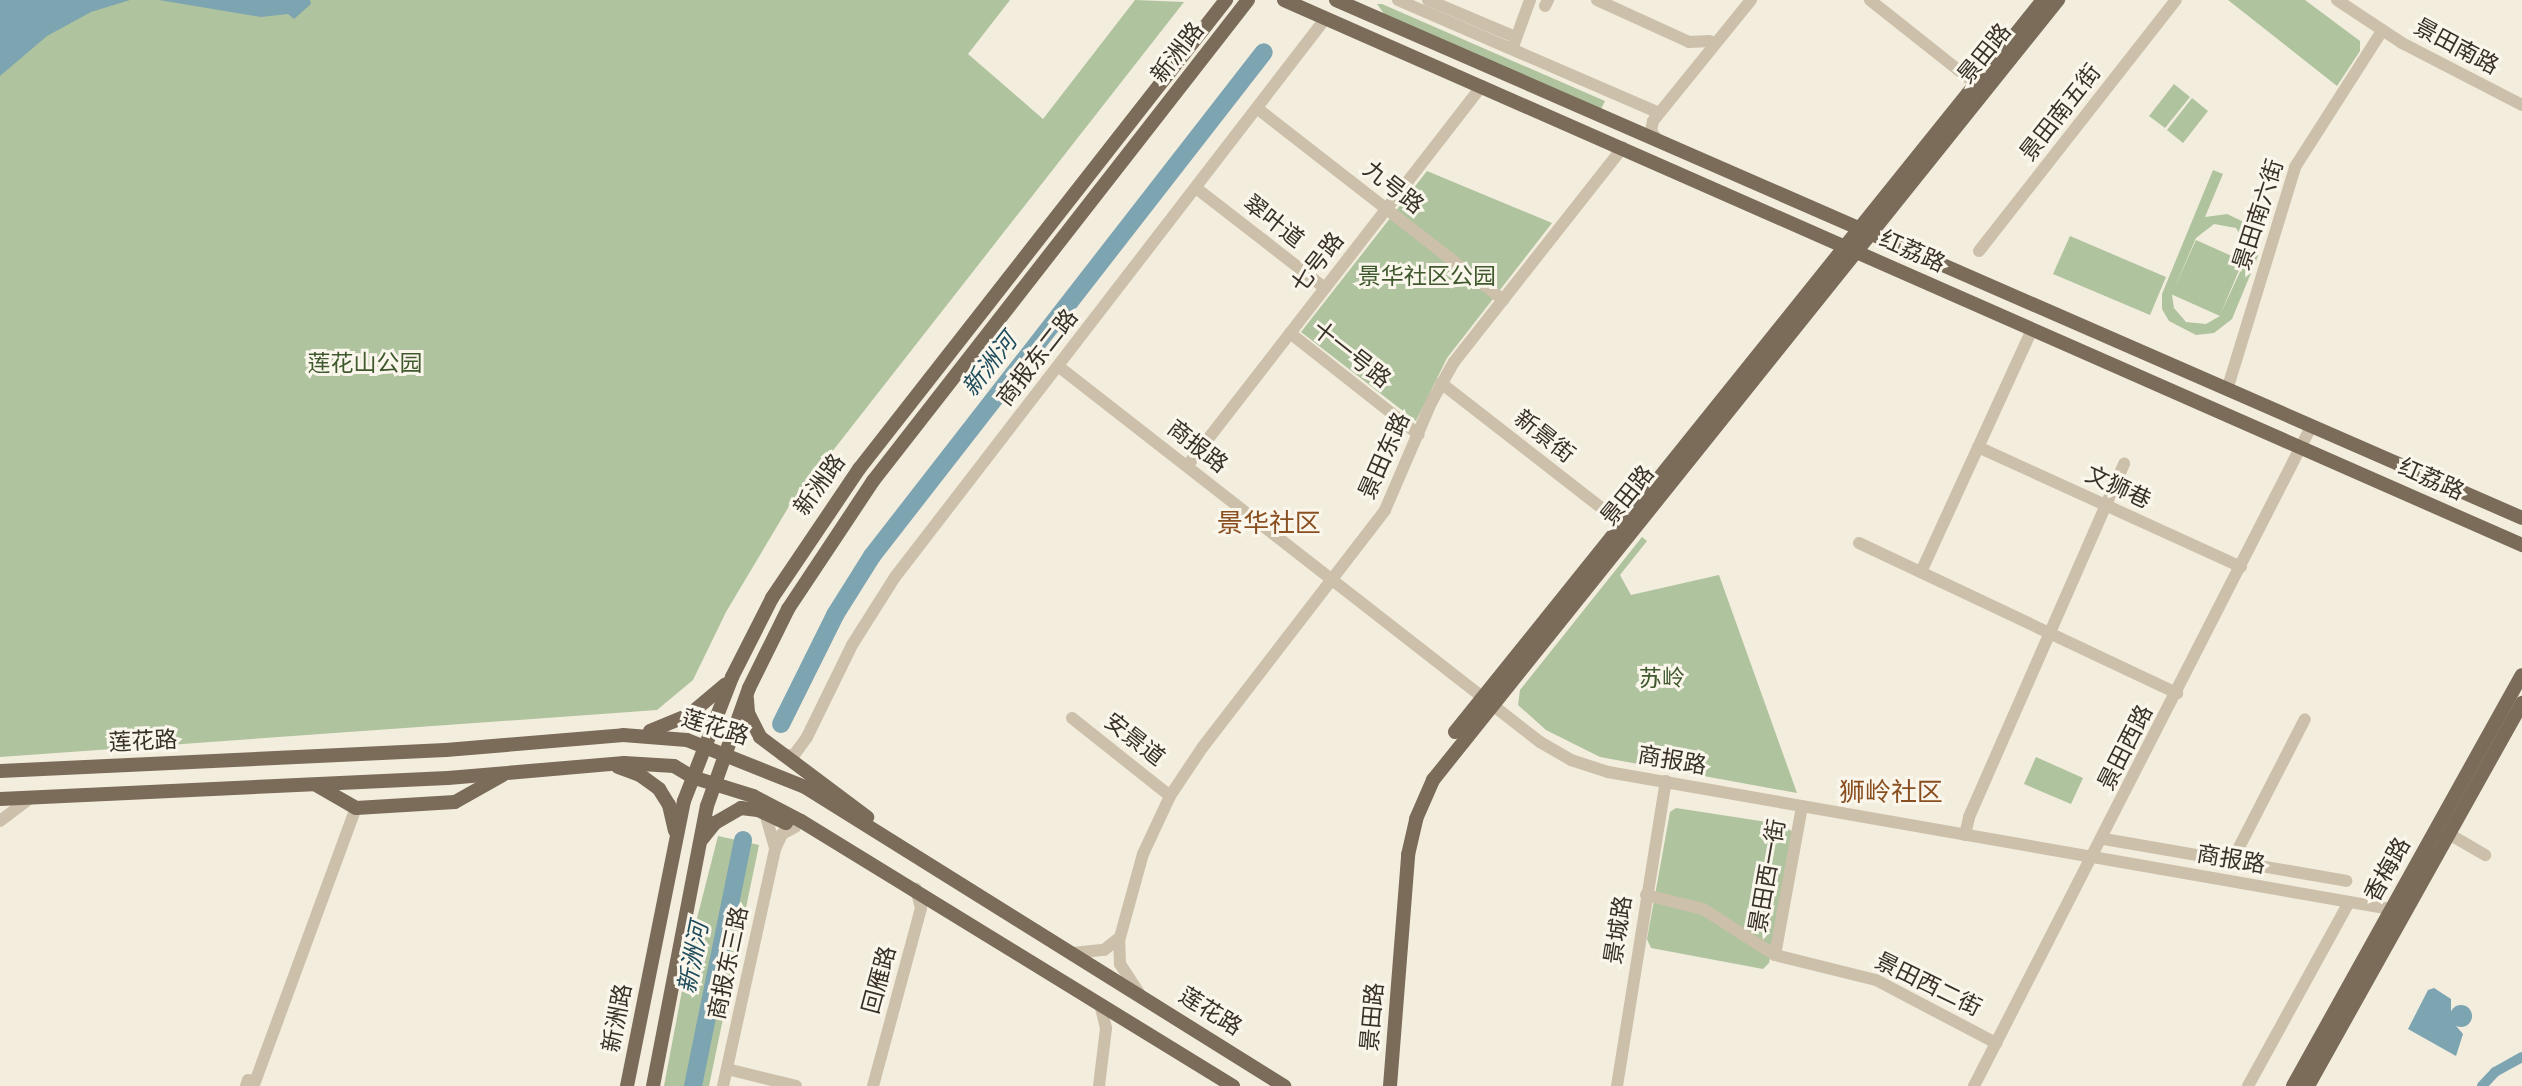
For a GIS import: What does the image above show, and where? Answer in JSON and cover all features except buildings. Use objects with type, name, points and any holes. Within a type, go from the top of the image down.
[{"type":"main road","points":[[1203,29],[1209,0]]},
{"type":"main road","name":"新洲路","points":[[628,1086],[676,836],[692,777],[732,677],[772,598],[830,509],[1226,0]]},
{"type":"main road","name":"新洲路","points":[[653,1086],[699,843],[715,782],[749,688],[788,609],[845,519],[1248,0]]},
{"type":"main road","name":"红荔路","points":[[1284,0],[1623,147],[2519,545]]},
{"type":"main road","name":"红荔路","points":[[1336,0],[2522,518]]},
{"type":"main road","points":[[1365,0],[1382,20]]},
{"type":"main road","name":"景田路","points":[[1863,232],[2043,0]]},
{"type":"main road","name":"景田路","points":[[1390,1086],[1413,830],[1433,780],[1487,700],[1622,524],[2058,0]]},
{"type":"main road","name":"景田路","points":[[1380,1086],[1407,820],[1430,766],[1487,700],[1849,249]]},
{"type":"main road","name":"香梅路","points":[[2308,1086],[2522,676]]},
{"type":"main road","points":[[623,735],[673,724],[705,705],[732,677]]},
{"type":"main road","points":[[749,688],[753,725],[782,755],[855,805],[880,831]]},
{"type":"main road","name":"香梅路","points":[[2293,1086],[2398,911],[2449,834],[2522,704]]},
{"type":"main road","name":"莲花路","points":[[0,771],[446,750],[623,735],[671,737],[784,776],[880,831],[1284,1086]]},
{"type":"main road","points":[[610,764],[640,775],[659,789],[671,811],[676,836]]},
{"type":"main road","points":[[0,799],[507,773],[610,764],[668,765],[692,777],[715,782],[760,799],[825,835],[913,886],[1233,1086]]},
{"type":"main road","points":[[314,784],[356,808],[454,802],[507,773]]},
{"type":"main road","points":[[699,843],[733,811],[747,808],[765,813],[794,827],[825,835]]},
{"type":"street","points":[[1398,0],[1654,111]]},
{"type":"street","points":[[1428,0],[1515,37]]},
{"type":"street","points":[[1597,0],[1689,42],[1697,49],[1692,63]]},
{"type":"street","points":[[1629,128],[1640,125],[1654,111],[1744,0]]},
{"type":"street","points":[[1658,141],[1651,131],[1652,122],[1751,0]]},
{"type":"street","points":[[1870,0],[1976,84]]},
{"type":"street","name":"景田南五街","points":[[1979,251],[2176,0]]},
{"type":"street","name":"景田南路","points":[[2337,0],[2382,31],[2522,105]]},
{"type":"street","points":[[1517,51],[1515,37],[1527,3]]},
{"type":"street","name":"商报东二路","points":[[782,755],[794,755],[807,737],[846,657],[887,588],[1325,19]]},
{"type":"street","name":"景田南六街","points":[[2227,390],[2291,176],[2382,31]]},
{"type":"street","points":[[1689,42],[1710,41]]},
{"type":"street","name":"七号路","points":[[1186,466],[1482,86]]},
{"type":"street","name":"九号路","points":[[1258,109],[1503,300]]},
{"type":"street","name":"景田东路","points":[[1142,996],[1120,964],[1121,934],[1143,854],[1170,796],[1202,747],[1333,580],[1392,499],[1441,383],[1623,147]]},
{"type":"street","name":"翠叶道","points":[[1196,188],[1325,288]]},
{"type":"street","points":[[1921,572],[2032,329]]},
{"type":"street","name":"十一号路","points":[[1290,333],[1419,435]]},
{"type":"street","name":"商报路","points":[[1058,366],[1487,700],[1571,760],[1608,772],[2398,911]]},
{"type":"street","name":"新景街","points":[[1441,383],[1622,524]]},
{"type":"street","name":"景田西路","points":[[1974,1086],[2104,839],[2311,427]]},
{"type":"street","name":"文狮巷","points":[[1978,447],[2241,567]]},
{"type":"street","points":[[1965,835],[1969,817],[2124,464]]},
{"type":"street","points":[[1860,543],[2178,693]]},
{"type":"street","name":"安景道","points":[[1072,718],[1170,796]]},
{"type":"street","points":[[2233,859],[2305,719]]},
{"type":"street","name":"商报东二路","points":[[807,737],[804,760],[810,774]]},
{"type":"street","name":"景城路","points":[[1617,1086],[1666,781]]},
{"type":"street","points":[[0,821],[30,798]]},
{"type":"street","name":"景田西一街","points":[[1775,954],[1802,806]]},
{"type":"street","points":[[246,1086],[248,1080],[255,1082],[356,808]]},
{"type":"street","name":"商报东三路","points":[[765,813],[775,849]]},
{"type":"street","name":"商报东三路","points":[[725,1077],[775,849],[782,834],[794,827]]},
{"type":"street","points":[[2449,834],[2485,855]]},
{"type":"street","points":[[2104,839],[2233,859],[2346,881]]},
{"type":"street","name":"回雁路","points":[[873,1086],[921,908],[913,886]]},
{"type":"street","name":"景田西二街","points":[[1646,895],[1703,909],[1775,954],[1868,976],[1996,1043]]},
{"type":"street","name":"回雁路","points":[[878,1086],[926,913],[939,902]]},
{"type":"street","points":[[2248,1086],[2349,902]]},
{"type":"street","points":[[1073,953],[1107,949],[1121,934]]},
{"type":"street","points":[[1099,1086],[1106,1028],[1100,1004]]},
{"type":"street","points":[[725,1077],[774,1086]]},
{"type":"street","points":[[725,1077],[796,1086]]},
{"type":"green space","name":"莲花山公园","points":[[0,0],[1010,0],[968,54],[1043,119],[1135,0],[1184,2],[788,508],[726,612],[693,680],[657,710],[0,757]]},
{"type":"green space","points":[[2228,0],[2305,0],[2360,41],[2360,51],[2337,86]]},
{"type":"green space","points":[[1377,4],[1605,101],[1600,111],[1385,15]]},
{"type":"green space","points":[[2174,84],[2190,97],[2165,128],[2149,116]]},
{"type":"green space","points":[[2192,98],[2208,111],[2183,143],[2167,130]]},
{"type":"green space","points":[[2213,170],[2223,174],[2205,217],[2227,214],[2244,222],[2258,242],[2258,256],[2232,319],[2214,333],[2196,335],[2169,321],[2162,309],[2162,294]],"holes":[[[2214,224],[2236,228],[2247,246],[2246,259],[2220,315],[2243,261],[2196,240],[2173,291],[2196,238]],[[2173,295],[2220,316],[2206,324],[2186,322],[2174,308]]]},
{"type":"green space","name":"景华社区公园","points":[[1427,171],[1552,223],[1447,358],[1416,421],[1301,332]]},
{"type":"green space","points":[[2070,236],[2166,277],[2150,315],[2053,274]]},
{"type":"green space","name":"苏岭","points":[[1642,537],[1647,541],[1620,575],[1631,595],[1719,575],[1797,793],[1600,757],[1546,730],[1518,705],[1520,690]]},
{"type":"green space","points":[[2036,757],[2083,778],[2071,804],[2024,784]]},
{"type":"green space","points":[[1676,808],[1780,824],[1793,832],[1769,963],[1763,969],[1651,948],[1647,939],[1670,812]]},
{"type":"green space","points":[[718,836],[759,845],[709,1086],[664,1086],[692,938]]},
{"type":"water","points":[[0,0],[130,0],[91,12],[47,36],[0,76]]},
{"type":"water","points":[[159,0],[310,0],[311,4],[294,19],[288,14],[261,17]]},
{"type":"water","points":[[2434,988],[2451,999],[2451,1020],[2463,1034],[2456,1056],[2408,1029],[2428,990]]},
{"type":"water","points":[[2461,1005],[2471,1012],[2472,1016],[2465,1026],[2461,1027],[2451,1020],[2450,1016],[2457,1006]]},
{"type":"waterway","name":"新洲河","points":[[781,724],[835,615],[872,556],[1264,52]]},
{"type":"waterway","name":"新洲河","points":[[693,1086],[743,840]]},
{"type":"waterway","points":[[2482,1086],[2495,1072],[2522,1057]]},
{"type":"district","name":"景华社区","points":[[1269,524]]},
{"type":"district","name":"狮岭社区","points":[[1891,793]]}]
